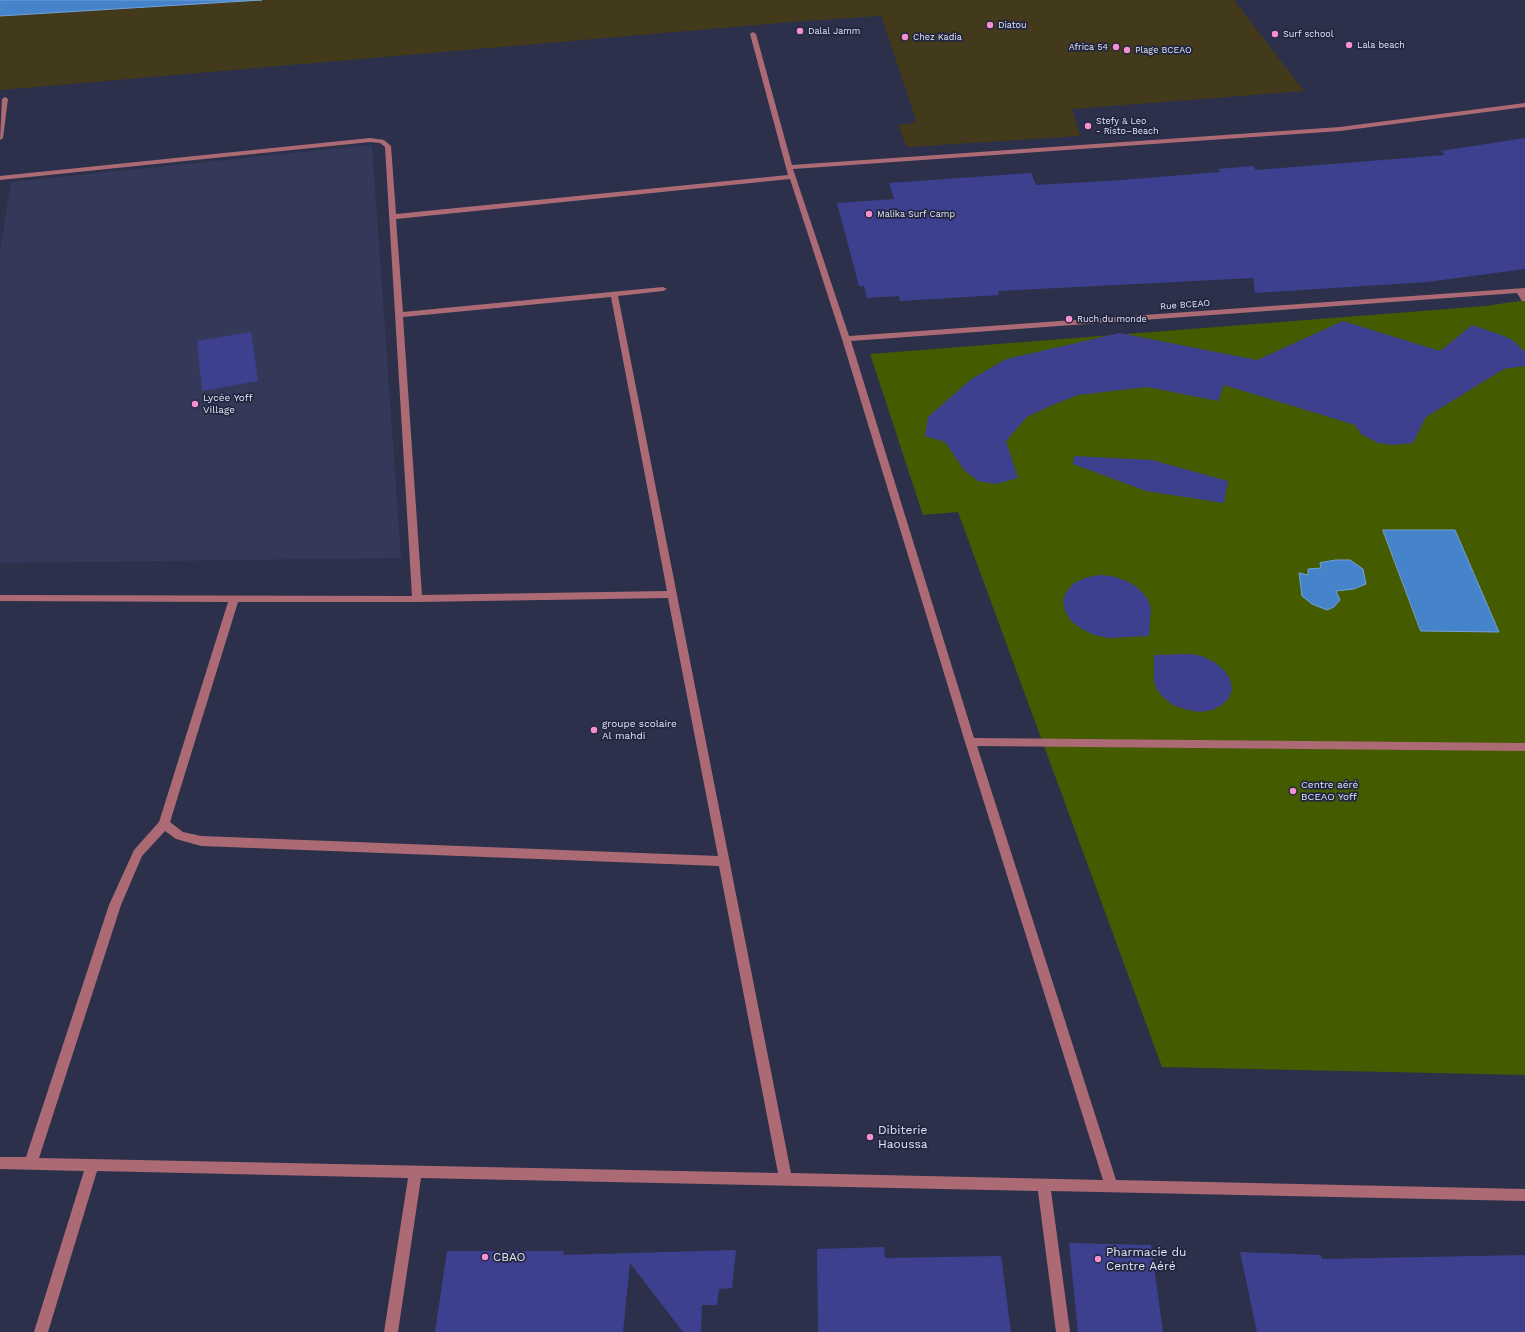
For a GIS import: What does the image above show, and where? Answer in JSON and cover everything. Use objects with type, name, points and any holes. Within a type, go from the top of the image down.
[{"type":"street","points":[[753,34],[792,177],[846,339],[970,742],[1111,1186]]},
{"type":"street","points":[[0,138],[5,99]]},
{"type":"street","points":[[789,166],[1340,129],[1525,105]]},
{"type":"street","points":[[0,178],[370,140],[382,141],[388,146],[417,599]]},
{"type":"street","points":[[393,217],[792,177]]},
{"type":"street","points":[[399,315],[663,289]]},
{"type":"street","points":[[1522,290],[1525,299]]},
{"type":"street","name":"Rue BCEAO","points":[[846,339],[1522,290]]},
{"type":"street","points":[[614,294],[786,1179]]},
{"type":"street","points":[[0,598],[417,599],[672,594]]},
{"type":"street","points":[[30,1164],[115,905],[138,853],[164,824],[234,599]]},
{"type":"street","points":[[970,742],[1525,748]]},
{"type":"street","points":[[164,824],[180,836],[201,841],[724,861]]},
{"type":"street","points":[[0,1163],[1525,1194]]},
{"type":"street","points":[[41,1332],[93,1164]]},
{"type":"street","points":[[391,1332],[416,1171]]},
{"type":"street","points":[[1044,1184],[1063,1332]]},
{"type":"shaded area","name":"Lycée Yoff Village","points":[[372,145],[401,558],[0,563],[0,251],[11,182]]},
{"type":"green space","name":"Centre aéré BCEAO Yoff","points":[[1525,300],[1525,1075],[1162,1067],[958,512],[923,515],[870,354],[1486,306]]},
{"type":"sand","points":[[262,0],[1234,0],[1304,91],[1072,109],[1080,136],[907,147],[898,125],[910,124],[916,120],[881,16],[791,22],[0,90],[0,16]]},
{"type":"water","points":[[0,0],[262,0],[0,16]]},
{"type":"water","points":[[1383,530],[1455,530],[1499,632],[1421,631]]},
{"type":"water","points":[[1336,560],[1350,560],[1363,569],[1366,584],[1354,589],[1336,591],[1340,600],[1334,607],[1327,610],[1312,604],[1302,596],[1299,573],[1308,575],[1308,569],[1321,568],[1320,563]]},
{"type":"building","points":[[1525,138],[1525,269],[1427,282],[1255,293],[1253,278],[998,291],[999,295],[900,301],[899,296],[867,298],[864,286],[859,286],[837,203],[894,199],[889,183],[1031,173],[1036,185],[1121,180],[1220,172],[1218,169],[1253,166],[1256,170],[1445,155],[1441,151]]},
{"type":"building","points":[[1343,321],[1440,351],[1472,325],[1514,341],[1525,352],[1525,366],[1504,369],[1426,417],[1413,443],[1393,445],[1378,443],[1361,434],[1355,425],[1224,385],[1218,401],[1147,387],[1078,395],[1050,406],[1027,417],[1006,441],[1018,478],[996,484],[978,481],[964,470],[945,442],[925,436],[928,417],[970,380],[1006,359],[1120,333],[1257,360]]},
{"type":"building","points":[[251,332],[258,381],[202,391],[197,341]]},
{"type":"building","points":[[1074,456],[1152,460],[1228,481],[1224,503],[1146,491],[1073,464]]},
{"type":"building","points":[[1098,575],[1112,576],[1127,581],[1138,588],[1147,598],[1151,608],[1149,636],[1109,638],[1094,635],[1071,621],[1065,611],[1063,600],[1067,591],[1074,583],[1085,578]]},
{"type":"building","points":[[1190,654],[1202,656],[1214,662],[1224,670],[1230,679],[1232,689],[1229,698],[1222,705],[1212,710],[1200,712],[1188,710],[1175,706],[1165,699],[1157,690],[1154,681],[1154,655]]},
{"type":"building","points":[[1069,1243],[1151,1245],[1163,1332],[1078,1332]]},
{"type":"building","points":[[884,1247],[885,1258],[1001,1256],[1011,1332],[818,1332],[817,1249]]},
{"type":"building","points":[[736,1250],[732,1288],[719,1289],[717,1305],[702,1305],[701,1332],[683,1332],[630,1263],[623,1332],[435,1332],[447,1251],[564,1251],[563,1255]]},
{"type":"building","points":[[1240,1252],[1321,1255],[1322,1259],[1525,1255],[1525,1332],[1257,1332]]},
{"type":"place","name":"Diatou","points":[[990,25]]},
{"type":"place","name":"Dalal Jamm","points":[[800,31]]},
{"type":"place","name":"Surf school","points":[[1275,34]]},
{"type":"place","name":"Chez Kadia","points":[[905,37]]},
{"type":"place","name":"Lala beach","points":[[1349,45]]},
{"type":"place","name":"Africa 54","points":[[1116,47]]},
{"type":"place","name":"Plage BCEAO","points":[[1127,50]]},
{"type":"place","name":"Stefy & Leo - Risto–Beach","points":[[1088,126]]},
{"type":"place","name":"Malika Surf Camp","points":[[869,214]]},
{"type":"place","name":"Ruch du monde","points":[[1069,319]]},
{"type":"place","name":"Lycée Yoff Village","points":[[195,404]]},
{"type":"place","name":"groupe scolaire Al mahdi","points":[[594,730]]},
{"type":"place","name":"Centre aéré BCEAO Yoff","points":[[1293,791]]},
{"type":"place","name":"Dibiterie Haoussa","points":[[870,1137]]},
{"type":"place","name":"CBAO","points":[[485,1257]]},
{"type":"place","name":"Pharmacie du Centre Aéré","points":[[1098,1259]]}]
